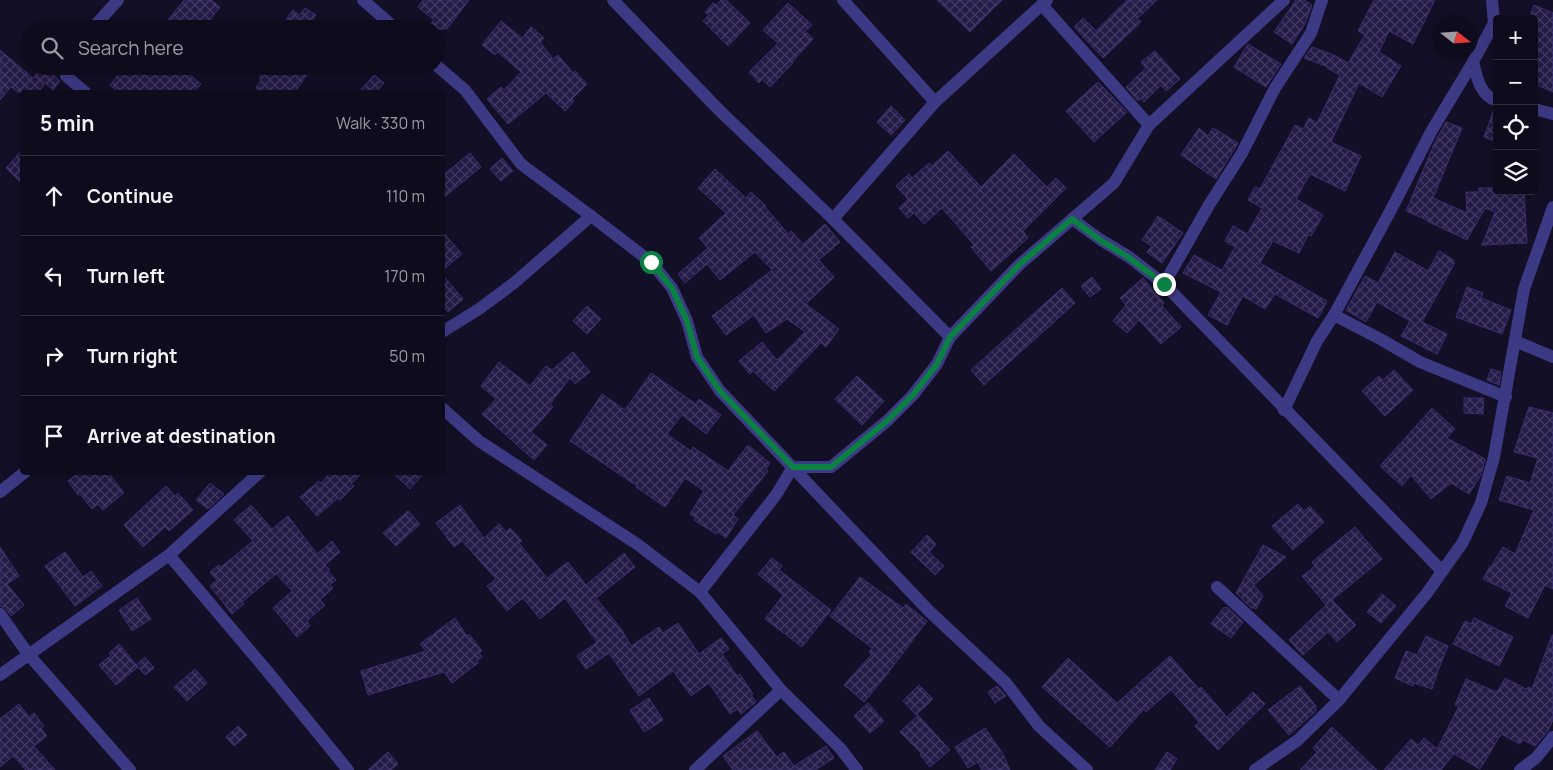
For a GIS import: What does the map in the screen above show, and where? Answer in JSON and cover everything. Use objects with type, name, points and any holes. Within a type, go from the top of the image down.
[{"type":"street","points":[[100,20],[118,0]]},
{"type":"street","points":[[363,0],[386,20]]},
{"type":"street","points":[[612,0],[719,110],[950,337]]},
{"type":"street","points":[[843,0],[935,102]]},
{"type":"street","points":[[793,467],[831,467],[887,421],[913,395],[937,364],[950,337],[1020,264],[1114,183],[1149,125],[1284,0]]},
{"type":"street","points":[[1164,284],[1209,204],[1242,153],[1275,88],[1311,33],[1322,0]]},
{"type":"street","points":[[1284,410],[1317,341],[1334,315],[1432,130],[1494,23],[1493,0]]},
{"type":"street","points":[[832,220],[935,102],[1044,2],[1149,125]]},
{"type":"street","points":[[1473,62],[1480,88],[1493,100]]},
{"type":"street","points":[[445,73],[465,90],[521,164],[651,262],[672,288],[687,321],[697,357],[720,391],[928,611],[1006,683],[1039,726],[1087,770]]},
{"type":"street","points":[[66,75],[83,90]]},
{"type":"street","points":[[1538,110],[1553,114]]},
{"type":"street","points":[[1255,770],[1298,740],[1339,700],[1427,593],[1464,542],[1481,503],[1494,457],[1524,289],[1553,207]]},
{"type":"street","points":[[445,330],[479,309],[514,283],[591,216]]},
{"type":"street","points":[[1072,219],[1164,284],[1442,572]]},
{"type":"street","points":[[1334,315],[1420,362],[1506,397]]},
{"type":"street","points":[[1515,340],[1553,357]]},
{"type":"street","points":[[445,411],[479,441],[638,544],[700,592],[781,690],[840,748],[857,770]]},
{"type":"street","points":[[700,592],[776,496],[793,467]]},
{"type":"street","points":[[0,492],[21,475]]},
{"type":"street","points":[[0,675],[169,555],[257,475]]},
{"type":"street","points":[[169,555],[348,770]]},
{"type":"street","points":[[1217,587],[1339,700]]},
{"type":"street","points":[[0,614],[28,654],[130,770]]},
{"type":"street","points":[[695,770],[781,690]]},
{"type":"street","points":[[1520,770],[1536,758],[1553,737]]},
{"type":"building","points":[[184,0],[211,0],[220,7],[210,20],[168,20]]},
{"type":"building","points":[[423,0],[469,0],[447,29],[445,29],[445,20],[434,20],[418,7]]},
{"type":"building","points":[[721,0],[726,0],[750,23],[728,46],[703,21],[709,15],[705,12],[713,3],[716,5]]},
{"type":"building","points":[[937,0],[1002,0],[970,32]]},
{"type":"building","points":[[1127,0],[1157,0],[1137,19],[1141,22],[1103,58],[1074,27],[1083,18],[1096,31]]},
{"type":"building","points":[[1296,0],[1304,0],[1312,5],[1305,24],[1292,44],[1274,32]]},
{"type":"building","points":[[1374,0],[1435,0],[1413,44],[1389,31],[1379,52],[1401,66],[1382,97],[1359,83],[1331,142],[1361,156],[1345,191],[1310,174],[1296,199],[1323,215],[1311,236],[1308,235],[1299,253],[1273,241],[1260,263],[1327,301],[1318,318],[1275,294],[1265,309],[1243,296],[1227,325],[1208,315],[1221,292],[1183,273],[1194,255],[1222,270],[1235,247],[1225,241],[1233,226],[1247,234],[1262,208],[1248,200],[1255,187],[1260,189],[1295,125],[1303,129],[1309,118],[1317,123],[1340,75],[1328,67],[1304,58],[1312,47],[1334,55],[1348,63],[1365,35],[1358,31]]},
{"type":"building","points":[[788,3],[812,25],[805,31],[813,39],[770,87],[762,79],[759,83],[749,72],[778,43],[763,30]]},
{"type":"building","points":[[1534,5],[1553,13],[1553,92],[1538,86],[1538,15],[1530,15]]},
{"type":"building","points":[[305,8],[316,15],[312,20],[286,20],[293,10],[299,15]]},
{"type":"building","points":[[501,21],[522,38],[531,27],[544,38],[540,42],[553,59],[558,55],[573,73],[575,71],[587,84],[572,99],[574,101],[565,111],[546,93],[508,124],[487,99],[501,87],[504,90],[521,72],[498,52],[495,55],[482,45]]},
{"type":"building","points":[[1248,44],[1281,64],[1266,87],[1234,67]]},
{"type":"building","points":[[0,50],[20,67],[20,75],[29,75],[33,78],[36,75],[54,75],[60,81],[53,90],[45,83],[40,90],[20,90],[18,92],[11,87],[0,100]]},
{"type":"building","points":[[1155,51],[1180,79],[1166,91],[1161,85],[1144,102],[1141,98],[1138,101],[1126,87],[1146,68],[1141,62]]},
{"type":"building","points":[[118,75],[190,75],[201,84],[196,90],[116,90],[110,85]]},
{"type":"building","points":[[261,75],[307,75],[296,90],[259,90],[256,88],[261,80],[259,78]]},
{"type":"building","points":[[374,75],[384,83],[378,90],[361,90]]},
{"type":"building","points":[[1098,82],[1127,112],[1094,142],[1066,111]]},
{"type":"building","points":[[891,106],[905,120],[891,135],[877,122]]},
{"type":"building","points":[[1493,112],[1493,140],[1484,137]]},
{"type":"building","points":[[1446,122],[1462,128],[1433,198],[1467,213],[1466,192],[1479,192],[1479,188],[1493,188],[1493,195],[1524,195],[1527,243],[1482,245],[1495,212],[1485,208],[1467,240],[1406,211],[1435,142]]},
{"type":"building","points":[[1199,128],[1208,136],[1213,128],[1238,143],[1216,179],[1181,155]]},
{"type":"building","points":[[948,151],[981,187],[1014,154],[1047,187],[1056,178],[1066,188],[1023,231],[1028,238],[991,271],[971,247],[974,245],[942,208],[924,224],[914,213],[908,218],[899,208],[908,199],[896,186],[909,174],[912,178],[929,163],[932,166]]},
{"type":"building","points":[[20,152],[20,182],[6,168]]},
{"type":"building","points":[[470,153],[481,167],[445,197],[445,174]]},
{"type":"building","points":[[502,158],[513,171],[501,181],[490,169]]},
{"type":"building","points":[[715,169],[746,198],[751,192],[766,206],[788,234],[791,231],[803,244],[825,224],[840,242],[819,260],[834,277],[806,304],[839,329],[826,347],[821,343],[774,391],[753,371],[750,374],[739,361],[762,342],[777,360],[805,332],[787,319],[766,333],[754,315],[726,335],[712,316],[772,270],[755,252],[720,280],[707,264],[685,283],[678,274],[708,248],[699,238],[726,213],[698,188]]},
{"type":"building","points":[[1158,216],[1183,233],[1162,263],[1147,252],[1152,246],[1142,240]]},
{"type":"building","points":[[445,234],[462,254],[445,268]]},
{"type":"building","points":[[1439,251],[1454,260],[1454,264],[1422,322],[1447,334],[1437,354],[1401,336],[1410,321],[1377,302],[1366,322],[1346,310],[1365,276],[1378,283],[1395,252],[1428,271]]},
{"type":"building","points":[[1092,277],[1101,289],[1090,297],[1081,286]]},
{"type":"building","points":[[445,278],[463,299],[448,312],[445,308]]},
{"type":"building","points":[[1143,278],[1164,303],[1162,306],[1181,327],[1161,344],[1139,320],[1127,333],[1113,321],[1126,305],[1120,298]]},
{"type":"building","points":[[1467,287],[1483,293],[1481,298],[1511,310],[1502,334],[1456,317]]},
{"type":"building","points":[[1062,288],[1075,303],[984,385],[971,370]]},
{"type":"building","points":[[587,306],[601,319],[587,334],[573,321]]},
{"type":"building","points":[[573,352],[590,372],[575,384],[570,378],[550,404],[553,407],[531,432],[547,445],[534,460],[482,414],[496,399],[481,386],[499,362],[530,386],[546,366],[552,370]]},
{"type":"building","points":[[1491,369],[1501,372],[1499,385],[1487,380]]},
{"type":"building","points":[[1394,370],[1413,390],[1385,416],[1362,391],[1379,376],[1383,380]]},
{"type":"building","points":[[651,373],[696,404],[699,399],[721,415],[706,434],[682,415],[667,434],[691,451],[693,447],[728,471],[748,445],[770,463],[766,469],[768,471],[733,515],[738,519],[726,538],[694,520],[696,518],[690,514],[704,491],[685,478],[665,507],[570,441],[602,394],[625,410]]},
{"type":"building","points":[[857,376],[884,401],[862,425],[835,399]]},
{"type":"building","points":[[1464,398],[1484,398],[1483,414],[1464,413]]},
{"type":"building","points":[[1529,407],[1553,413],[1553,589],[1545,585],[1528,618],[1505,606],[1512,593],[1483,579],[1503,547],[1515,554],[1534,510],[1499,500],[1507,476],[1530,483],[1538,458],[1514,452]]},
{"type":"building","points":[[1432,408],[1455,429],[1447,438],[1485,459],[1481,475],[1469,494],[1451,483],[1431,499],[1411,475],[1402,486],[1380,466]]},
{"type":"building","points":[[75,475],[110,475],[124,493],[103,510],[98,504],[92,509],[80,494],[78,495],[68,481]]},
{"type":"building","points":[[328,475],[360,475],[351,484],[354,486],[340,500],[338,498],[317,516],[300,497],[319,481],[321,483]]},
{"type":"building","points":[[395,475],[422,475],[410,489]]},
{"type":"building","points":[[210,483],[224,494],[208,509],[196,500]]},
{"type":"building","points":[[166,486],[175,496],[178,493],[193,510],[169,531],[165,527],[143,547],[124,525]]},
{"type":"building","points":[[1298,504],[1304,511],[1310,506],[1324,522],[1293,550],[1272,526]]},
{"type":"building","points":[[251,505],[272,529],[288,516],[317,554],[332,541],[340,552],[325,565],[336,580],[330,585],[333,588],[320,600],[325,605],[307,621],[310,626],[297,637],[273,608],[292,591],[276,574],[242,602],[244,604],[232,614],[210,586],[217,580],[210,572],[219,565],[221,567],[253,541],[234,520]]},
{"type":"building","points":[[460,505],[484,538],[499,524],[506,532],[510,528],[522,541],[519,543],[547,578],[568,562],[586,585],[624,553],[635,567],[596,598],[622,630],[631,646],[659,627],[663,633],[678,623],[699,654],[721,638],[729,649],[722,654],[737,676],[740,674],[756,702],[741,714],[737,709],[730,714],[709,683],[691,696],[673,671],[639,696],[609,653],[586,669],[577,656],[597,642],[565,598],[540,619],[523,598],[507,611],[487,586],[496,579],[462,541],[454,547],[436,523]]},
{"type":"building","points":[[408,511],[420,524],[396,546],[383,533]]},
{"type":"building","points":[[1355,527],[1382,559],[1332,600],[1356,625],[1337,642],[1328,632],[1303,655],[1289,640],[1326,605],[1302,576],[1310,570],[1312,571],[1311,569],[1315,566],[1312,562]]},
{"type":"building","points":[[927,535],[936,544],[929,552],[944,566],[935,575],[911,552]]},
{"type":"building","points":[[1263,545],[1286,557],[1254,585],[1263,596],[1256,609],[1253,607],[1252,609],[1236,593]]},
{"type":"building","points":[[0,547],[19,576],[7,584],[24,605],[11,616],[6,609],[0,606]]},
{"type":"building","points":[[65,552],[83,577],[91,571],[102,586],[75,606],[45,566]]},
{"type":"building","points":[[772,558],[782,566],[779,570],[831,610],[802,647],[765,619],[783,595],[758,574]]},
{"type":"building","points":[[860,577],[903,608],[906,604],[927,621],[864,702],[844,685],[872,654],[869,652],[872,648],[830,616]]},
{"type":"building","points":[[1382,594],[1396,606],[1381,623],[1367,612]]},
{"type":"building","points":[[137,598],[151,619],[132,631],[119,610]]},
{"type":"building","points":[[1224,607],[1227,607],[1243,622],[1231,638],[1211,624]]},
{"type":"building","points":[[455,618],[467,636],[469,634],[482,651],[479,653],[482,657],[477,661],[478,663],[452,683],[444,672],[368,695],[361,671],[426,651],[420,644]]},
{"type":"building","points":[[1474,618],[1513,637],[1499,666],[1453,644],[1465,621],[1471,624]]},
{"type":"building","points":[[1552,635],[1553,720],[1548,731],[1535,746],[1523,740],[1520,744],[1501,734],[1480,769],[1454,754],[1441,770],[1384,770],[1411,739],[1418,745],[1424,738],[1437,749],[1459,706],[1455,705],[1466,679],[1497,692],[1505,678],[1526,689],[1528,687],[1532,689]]},
{"type":"building","points":[[1426,636],[1448,646],[1432,689],[1414,683],[1413,686],[1395,678],[1406,651],[1417,655]]},
{"type":"building","points":[[119,644],[138,667],[116,685],[99,665],[111,655],[109,653]]},
{"type":"building","points":[[1170,656],[1227,717],[1253,692],[1265,704],[1218,750],[1195,726],[1199,722],[1171,690],[1146,712],[1144,709],[1110,747],[1042,687],[1068,658],[1117,703]]},
{"type":"building","points":[[145,657],[154,668],[145,675],[136,665]]},
{"type":"building","points":[[195,669],[207,683],[187,701],[174,687]]},
{"type":"building","points":[[919,685],[933,699],[916,715],[903,701]]},
{"type":"building","points":[[997,686],[1006,696],[995,703],[988,692]]},
{"type":"building","points":[[1300,686],[1316,706],[1316,711],[1289,735],[1268,710]]},
{"type":"building","points":[[649,698],[663,720],[644,732],[630,710]]},
{"type":"building","points":[[868,703],[884,721],[870,733],[854,716]]},
{"type":"building","points":[[19,704],[29,717],[34,713],[44,726],[41,728],[47,736],[34,746],[55,770],[26,770],[13,756],[0,767],[0,719]]},
{"type":"building","points":[[918,715],[950,750],[930,767],[920,755],[922,754],[900,732]]},
{"type":"building","points":[[238,726],[247,735],[234,746],[226,737]]},
{"type":"building","points":[[1332,727],[1377,770],[1300,770],[1317,752],[1313,748]]},
{"type":"building","points":[[985,728],[1003,754],[1010,770],[982,770],[978,762],[968,768],[955,747]]},
{"type":"building","points":[[757,731],[777,757],[784,752],[794,766],[826,746],[834,758],[815,770],[733,770],[723,756]]},
{"type":"building","points":[[388,752],[398,764],[391,770],[368,770]]},
{"type":"building","points":[[1167,752],[1177,759],[1170,770],[1155,770]]},
{"type":"route","points":[[651,262],[672,288],[687,321],[697,357],[720,391],[793,467],[831,467],[887,421],[913,395],[937,364],[950,337],[1020,264],[1072,219],[1164,284]]}]
